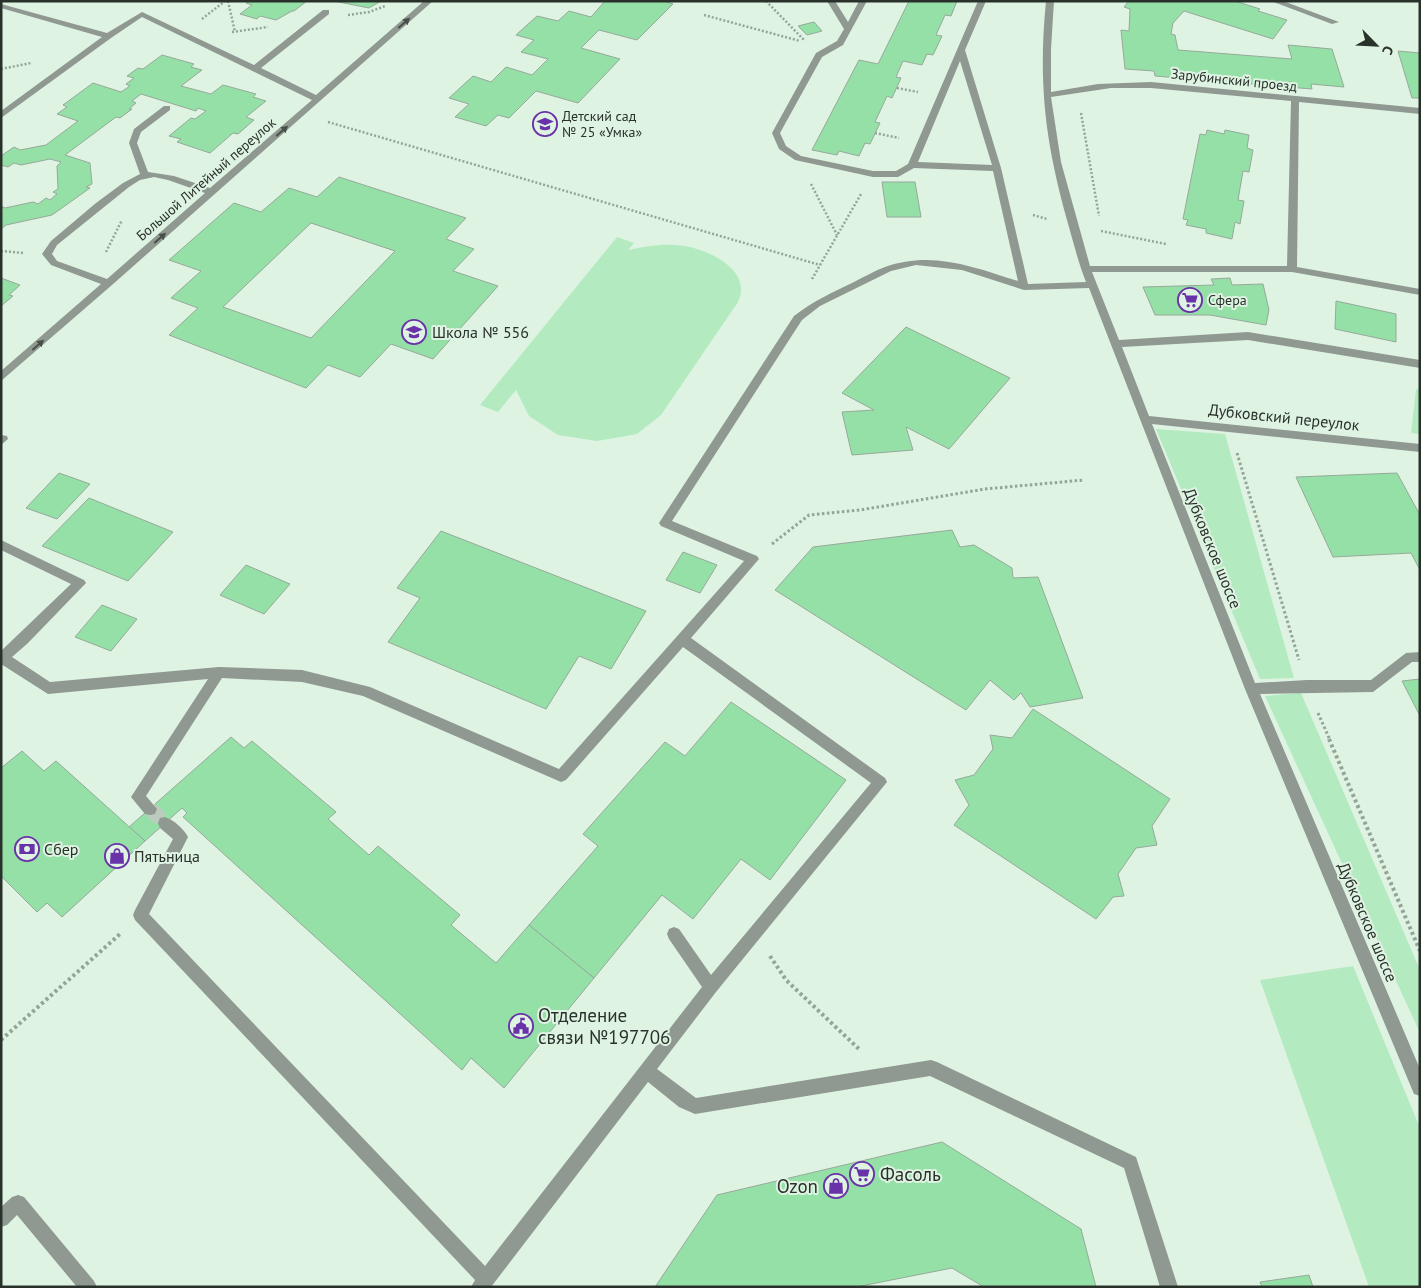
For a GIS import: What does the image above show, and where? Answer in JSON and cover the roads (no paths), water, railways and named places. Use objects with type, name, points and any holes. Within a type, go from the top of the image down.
[{"type":"street","name":"Большой Литейный переулок","points":[[3,373],[109,283],[429,1]]},
{"type":"street","points":[[831,1],[848,29]]},
{"type":"street","points":[[863,1],[840,43],[819,55],[776,133],[782,147],[798,158],[873,174],[898,174],[912,165],[982,1]]},
{"type":"street","name":"Дубковское шоссе","points":[[1050,1],[1047,96],[1054,149],[1068,210],[1086,269],[1251,689],[1420,1088]]},
{"type":"street","points":[[1275,1],[1335,22]]},
{"type":"street","points":[[1,6],[108,36]]},
{"type":"street","points":[[1,115],[143,10],[317,100]]},
{"type":"street","points":[[255,69],[326,12]]},
{"type":"street","points":[[961,50],[997,168],[1024,287]]},
{"type":"street","name":"Зарубинский проезд","points":[[1047,96],[1076,89],[1113,84],[1420,111]]},
{"type":"street","points":[[1292,269],[1295,100]]},
{"type":"street","points":[[145,175],[133,143],[137,131],[167,108]]},
{"type":"street","points":[[912,165],[997,168]]},
{"type":"street","points":[[109,283],[54,263],[47,254],[54,243],[129,182],[145,175],[160,175],[212,192]]},
{"type":"street","points":[[1,545],[80,583],[24,639],[2,658],[48,688],[219,672],[302,676],[365,691],[562,776],[753,559],[665,523],[798,318],[816,304],[888,270],[916,262],[964,267],[1024,287],[1093,285]]},
{"type":"street","points":[[1086,269],[1292,269],[1420,292]]},
{"type":"street","points":[[1115,344],[1248,336],[1420,364]]},
{"type":"street","name":"Дубковский переулок","points":[[1144,419],[1420,448]]},
{"type":"street","points":[[166,823],[181,837],[140,915],[483,1283],[711,987],[880,782],[682,639]]},
{"type":"street","points":[[1251,689],[1307,686],[1373,686],[1410,657],[1420,657]]},
{"type":"street","points":[[150,809],[138,797],[219,672]]},
{"type":"street","points":[[674,934],[711,987]]},
{"type":"street","points":[[647,1071],[685,1101],[695,1106],[931,1068],[1130,1163],[1169,1287]]},
{"type":"street","points":[[1,1218],[18,1203],[88,1287]]},
{"type":"tunnel","points":[[150,809],[165,823]]},
{"type":"place","name":"Детский сад № 25 «Умка»","points":[[545,124]]},
{"type":"place","name":"Сфера","points":[[1190,300]]},
{"type":"place","name":"Школа № 556","points":[[414,332]]},
{"type":"place","name":"Сбер","points":[[27,849]]},
{"type":"place","name":"Пятьница","points":[[117,856]]},
{"type":"place","name":"Отделение связи №197706","points":[[521,1026]]},
{"type":"place","name":"Фасоль","points":[[862,1174]]},
{"type":"place","name":"Ozon","points":[[836,1186]]}]
